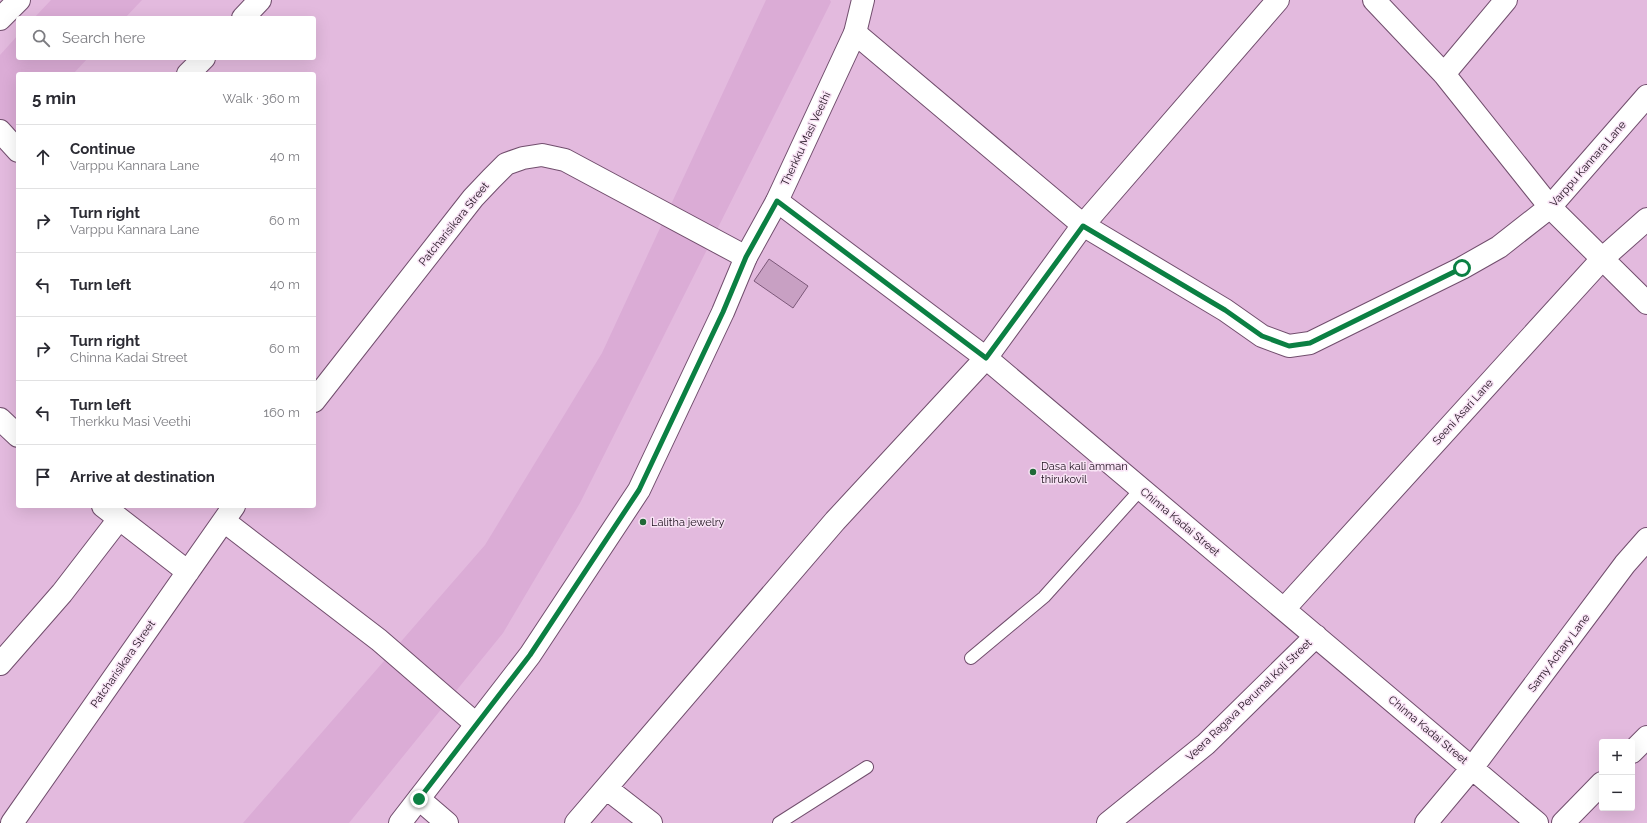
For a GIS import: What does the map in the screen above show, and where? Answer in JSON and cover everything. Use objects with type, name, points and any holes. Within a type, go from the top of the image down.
[{"type":"street","points":[[0,19],[20,0]]},
{"type":"street","points":[[245,16],[260,0]]},
{"type":"street","name":"Therkku Masi Veethi","points":[[400,823],[530,655],[639,490],[723,312],[746,257],[777,201],[855,33],[863,0]]},
{"type":"street","points":[[576,823],[835,521],[986,358],[1083,226],[1278,0]]},
{"type":"street","points":[[1374,0],[1444,74],[1550,207],[1647,303]]},
{"type":"street","points":[[1444,74],[1506,0]]},
{"type":"street","name":"Varppu Kannara Lane","points":[[855,33],[1083,226],[1225,310],[1262,336],[1289,346],[1310,343],[1462,268],[1499,247],[1550,207],[1647,96]]},
{"type":"street","points":[[190,72],[202,60]]},
{"type":"street","points":[[0,131],[16,149]]},
{"type":"street","name":"Patcharisikara Street","points":[[316,398],[472,198],[506,164],[523,158],[542,155],[565,160],[746,257]]},
{"type":"street","name":"Chinna Kadai Street","points":[[777,201],[986,358],[1537,823]]},
{"type":"street","name":"Seeni Asari Lane","points":[[1284,609],[1603,258],[1647,219]]},
{"type":"street","points":[[0,419],[16,434]]},
{"type":"street","points":[[0,664],[62,593],[111,512],[188,572]]},
{"type":"street","points":[[229,514],[476,724]]},
{"type":"street","name":"Patcharisikara Street","points":[[12,823],[229,514]]},
{"type":"street","name":"Samy Achary Lane","points":[[1426,823],[1472,768],[1625,564],[1647,540]]},
{"type":"street","name":"Veera Ragava Perumal Koli Street","points":[[1108,823],[1206,744],[1316,636]]},
{"type":"street","points":[[1635,749],[1647,737]]},
{"type":"street","points":[[1563,823],[1599,786]]},
{"type":"street","points":[[606,788],[651,823]]},
{"type":"street","points":[[419,799],[448,823]]},
{"type":"lane","points":[[971,658],[1044,597],[1141,489]]},
{"type":"lane","points":[[779,823],[867,767]]},
{"type":"shaded area","points":[[51,0],[142,0],[127,16],[36,16]]},
{"type":"shaded area","points":[[766,0],[830,0],[831,2],[580,503],[503,633],[349,823],[243,823],[485,545],[602,353]]},
{"type":"shaded area","points":[[16,37],[16,60],[86,60],[75,72],[16,72],[16,134],[0,151],[0,55]]},
{"type":"building","points":[[769,259],[808,286],[793,308],[754,281]]},
{"type":"place","name":"Dasa kali amman thirukovil","points":[[1033,472]]},
{"type":"place","name":"Lalitha jewelry","points":[[643,522]]},
{"type":"route","points":[[419,799],[530,655],[639,490],[723,312],[746,257],[777,201],[986,358],[1083,226],[1225,310],[1262,336],[1289,346],[1310,343],[1462,268]]}]
